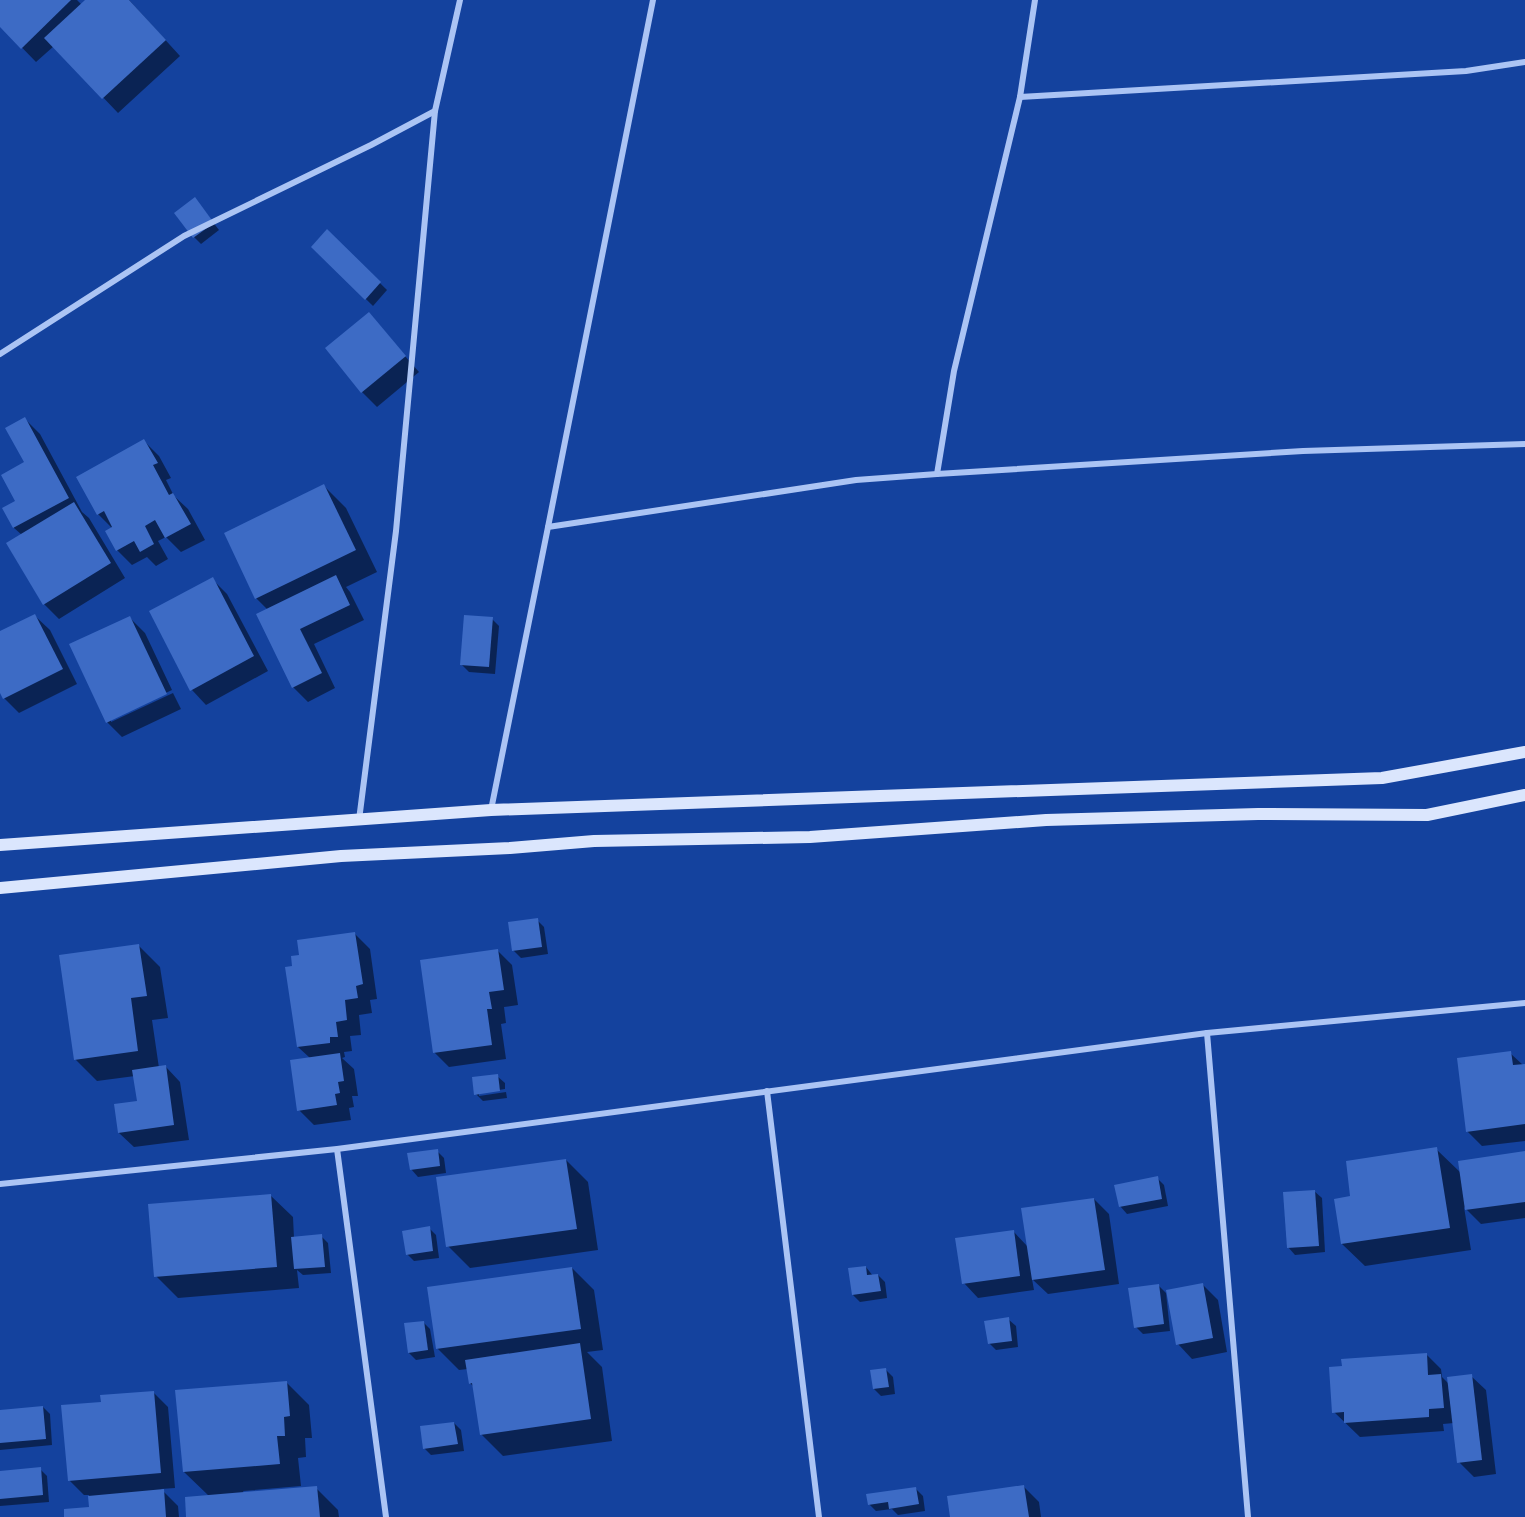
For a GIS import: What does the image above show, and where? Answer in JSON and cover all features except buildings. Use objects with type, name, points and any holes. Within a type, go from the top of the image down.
[{"type":"main road","points":[[0,845],[491,810],[1382,778],[1525,752]]},
{"type":"main road","points":[[0,888],[341,856],[594,842],[810,837],[1046,819],[1258,814],[1427,815],[1525,795]]},
{"type":"street","points":[[359,821],[396,531],[435,111],[460,0]]},
{"type":"street","points":[[491,810],[654,0]]},
{"type":"street","points":[[937,474],[954,371],[1020,97],[1035,0]]},
{"type":"street","points":[[1020,97],[1466,71],[1525,62]]},
{"type":"street","points":[[0,354],[184,236],[371,145],[435,111]]},
{"type":"street","points":[[548,528],[856,480],[1303,451],[1525,444]]},
{"type":"street","points":[[0,1185],[337,1149],[1207,1033],[1525,1003]]},
{"type":"street","points":[[1207,1033],[1248,1517]]},
{"type":"street","points":[[767,1091],[819,1517]]},
{"type":"street","points":[[337,1149],[386,1517]]}]
